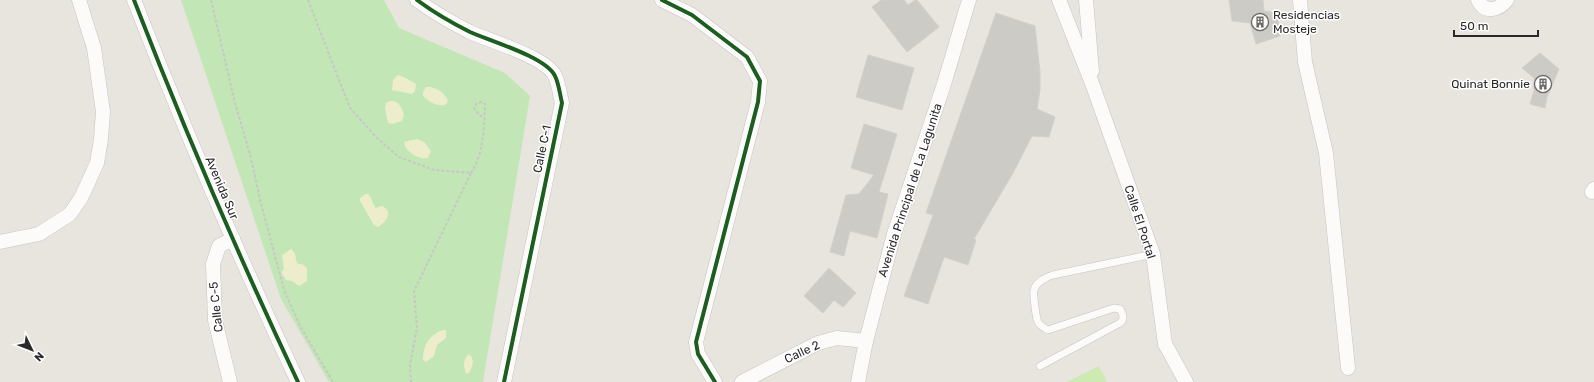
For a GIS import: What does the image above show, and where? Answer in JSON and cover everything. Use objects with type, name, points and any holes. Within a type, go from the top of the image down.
[{"type":"street","points":[[0,242],[39,234],[70,214],[81,198],[97,164],[102,139],[103,112],[94,48],[79,0]]},
{"type":"street","name":"Avenida Sur","points":[[134,0],[156,57],[249,278],[298,382]]},
{"type":"street","name":"Calle C-1","points":[[417,0],[428,8],[469,31],[519,51],[541,62],[555,76],[562,103],[504,382]]},
{"type":"street","points":[[662,0],[692,15],[747,57],[760,81],[758,102],[696,342],[698,354],[715,382]]},
{"type":"street","name":"Avenida Principal de La Lagunita","points":[[858,382],[866,341],[894,234],[944,84],[969,0]]},
{"type":"street","name":"Calle El Portal","points":[[1059,0],[1093,86],[1153,254],[1165,344],[1186,382]]},
{"type":"street","name":"Calle El Portal","points":[[1086,0],[1093,86]]},
{"type":"street","points":[[1300,0],[1305,62],[1326,153],[1348,368]]},
{"type":"street","points":[[1478,0],[1482,6],[1494,10],[1500,7],[1507,0]]},
{"type":"street","name":"Calle C-5","points":[[230,382],[215,320],[213,264],[219,246],[233,239]]},
{"type":"street","name":"Calle 2","points":[[742,382],[818,343],[837,338],[866,341]]},
{"type":"lane","points":[[1040,366],[1120,323],[1123,320],[1123,317],[1120,309],[1114,308],[1048,330],[1042,328],[1038,323],[1034,291],[1038,284],[1045,278],[1053,275],[1153,254]]},
{"type":"path","points":[[211,0],[235,103],[251,158],[260,200],[284,290],[300,326],[333,382]]},
{"type":"path","points":[[308,0],[350,108],[377,138],[399,157],[434,170],[471,173]]},
{"type":"path","points":[[411,382],[410,365],[417,328],[414,291],[471,173],[478,162],[482,146],[484,119],[485,104],[481,102],[476,104],[474,109],[484,119]]},
{"type":"shaded area","points":[[181,0],[384,0],[399,28],[505,73],[530,96],[483,382],[329,382],[281,299]]},
{"type":"sand","points":[[398,75],[416,84],[415,91],[412,94],[392,90],[393,80]]},
{"type":"sand","points":[[426,87],[437,89],[442,93],[448,101],[445,105],[433,103],[423,96],[423,92]]},
{"type":"sand","points":[[390,101],[398,103],[401,107],[404,114],[402,121],[392,124],[388,123],[385,108],[386,103]]},
{"type":"sand","points":[[417,139],[424,142],[431,151],[428,158],[421,158],[413,154],[405,146],[404,142]]},
{"type":"sand","points":[[365,194],[368,194],[376,208],[382,206],[388,211],[388,217],[378,227],[374,225],[360,201],[360,198]]},
{"type":"sand","points":[[291,249],[298,264],[302,264],[307,268],[307,281],[299,286],[292,281],[286,280],[281,272],[284,269],[282,255]]},
{"type":"sand","points":[[446,330],[446,338],[437,345],[434,356],[426,362],[423,360],[423,355],[428,341],[438,332]]},
{"type":"sand","points":[[469,354],[473,363],[468,374],[466,373],[464,363]]},
{"type":"green space","points":[[1099,366],[1107,382],[1067,382]]},
{"type":"building","points":[[881,0],[904,0],[908,5],[917,0],[939,27],[907,52],[872,7]]},
{"type":"building","name":"Residencias Mosteje","points":[[1229,0],[1263,0],[1264,11],[1277,13],[1280,36],[1256,44],[1250,23],[1232,21]]},
{"type":"building","points":[[996,13],[1035,26],[1040,72],[1040,90],[1037,109],[1055,117],[1049,137],[1032,136],[1013,173],[974,239],[976,240],[968,265],[944,257],[928,304],[904,296],[933,215],[926,213]]},
{"type":"building","name":"Quinat Bonnie","points":[[1540,53],[1559,69],[1547,97],[1545,108],[1530,104],[1534,91],[1534,78],[1522,68]]},
{"type":"building","points":[[868,55],[914,68],[902,110],[856,97]]},
{"type":"building","points":[[864,124],[897,134],[879,192],[888,194],[877,238],[850,231],[844,256],[830,252],[846,195],[859,194],[874,175],[851,168]]},
{"type":"building","points":[[829,268],[856,293],[843,307],[834,300],[823,313],[804,296]]},
{"type":"cycle path","points":[[134,0],[172,97],[255,288],[298,382]]},
{"type":"cycle path","points":[[417,0],[470,32],[517,50],[541,62],[550,69],[555,76],[562,103],[504,382]]},
{"type":"cycle path","points":[[662,0],[692,15],[747,57],[760,81],[758,102],[696,342],[698,354],[715,382]]},
{"type":"place","name":"Residencias Mosteje","points":[[1260,22]]},
{"type":"place","name":"Quinat Bonnie","points":[[1543,84]]}]
